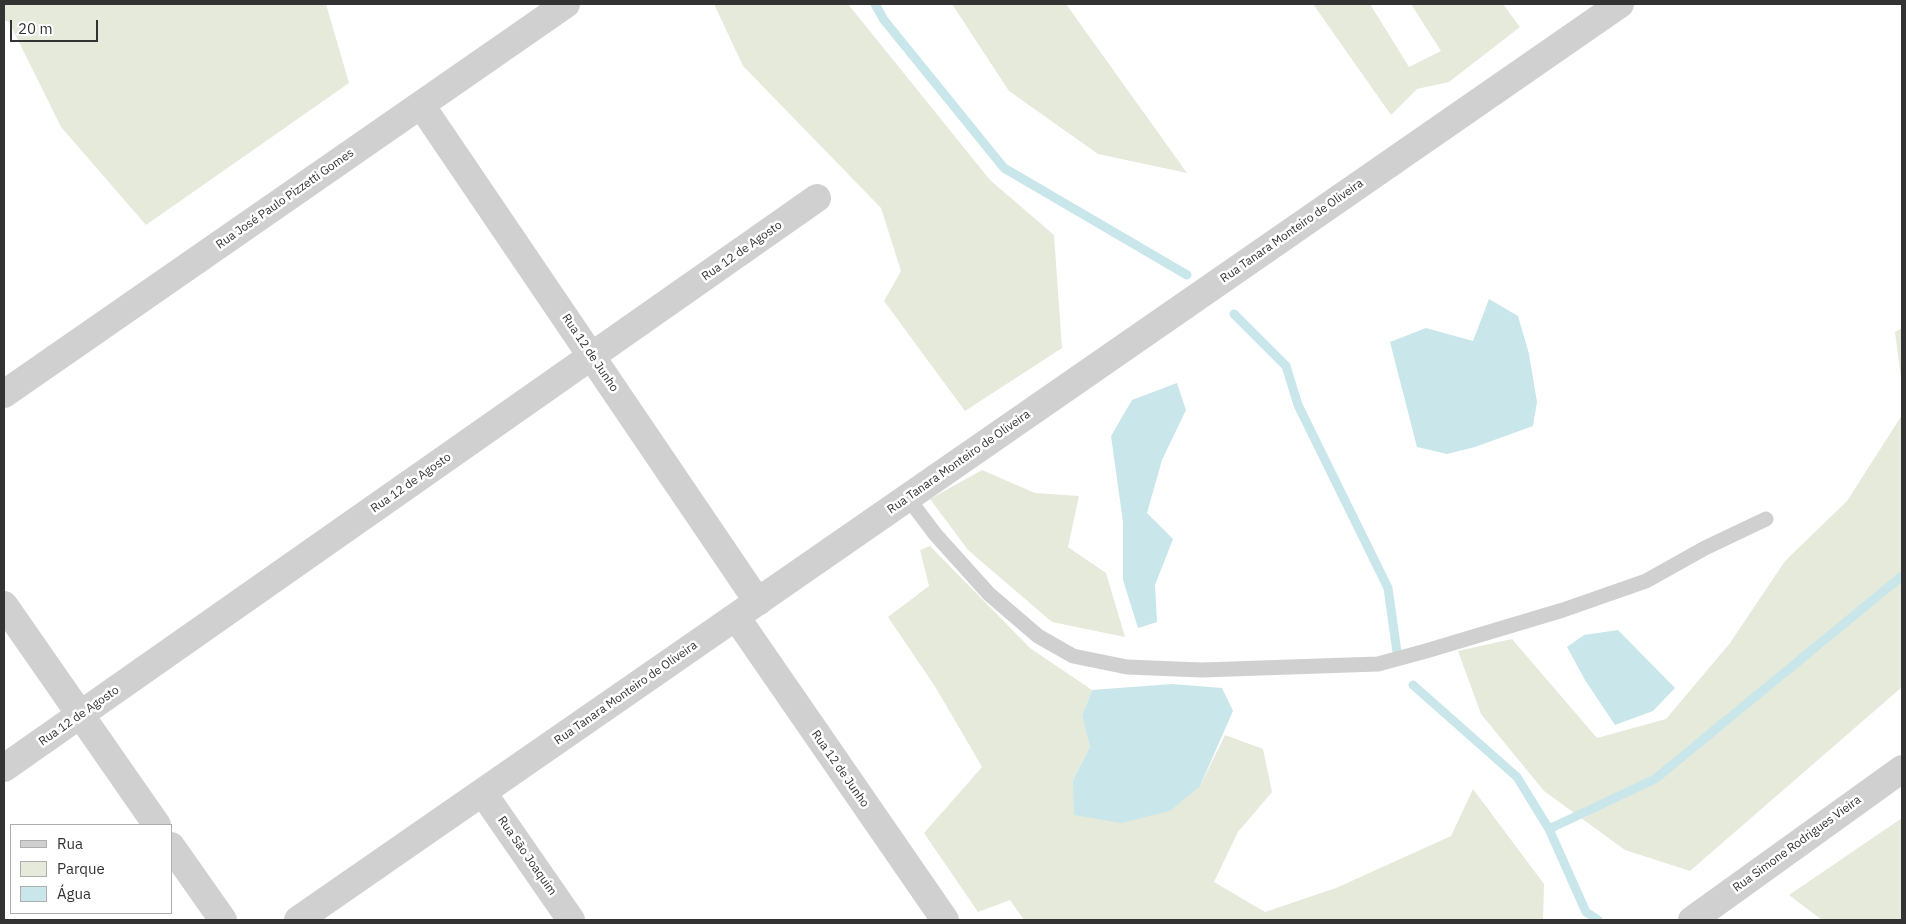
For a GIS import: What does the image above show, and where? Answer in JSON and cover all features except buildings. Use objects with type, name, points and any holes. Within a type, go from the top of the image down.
[{"type":"street","name":"Rua José Paulo Pizzetti Gomes","points":[[4,394],[566,4]]},
{"type":"street","name":"Rua Tanara Monteiro de Oliveira","points":[[298,920],[1617,5]]},
{"type":"street","name":"Rua 12 de Junho","points":[[421,105],[758,602]]},
{"type":"street","name":"Rua 12 de Agosto","points":[[4,768],[818,198]]},
{"type":"street","points":[[4,604],[156,824]]},
{"type":"street","name":"Rua 12 de Junho","points":[[736,617],[945,920]]},
{"type":"street","name":"Rua Simone Rodrigues Vieira","points":[[1692,920],[1902,768]]},
{"type":"street","name":"Rua São Joaquim","points":[[483,793],[571,920]]},
{"type":"street","points":[[172,847],[223,920]]},
{"type":"lane","points":[[908,498],[935,534],[989,594],[1038,636],[1073,656],[1127,667],[1202,670],[1378,664],[1563,610],[1646,580],[1766,519]]},
{"type":"green space","points":[[4,4],[326,4],[349,83],[146,225],[61,127],[9,22],[4,20]]},
{"type":"green space","points":[[714,4],[848,4],[990,180],[1054,235],[1062,348],[965,411],[884,301],[901,271],[881,208],[743,66]]},
{"type":"green space","points":[[952,4],[1066,4],[1187,173],[1098,154],[1009,91]]},
{"type":"green space","points":[[1313,4],[1370,4],[1409,67],[1441,51],[1411,4],[1503,4],[1520,27],[1449,82],[1417,89],[1391,115]]},
{"type":"green space","points":[[1902,328],[1902,385],[1895,332]]},
{"type":"green space","points":[[1902,415],[1902,687],[1690,871],[1625,850],[1544,791],[1481,714],[1458,651],[1512,639],[1597,738],[1666,719],[1730,643],[1785,561],[1847,501]]},
{"type":"green space","points":[[982,470],[1035,493],[1079,496],[1068,547],[1106,573],[1125,637],[1052,622],[968,550],[930,499]]},
{"type":"green space","points":[[930,546],[1030,648],[1092,690],[1082,716],[1090,747],[1073,780],[1200,786],[1225,735],[1263,749],[1272,792],[1238,832],[1214,882],[1265,912],[1336,888],[1451,836],[1473,789],[1544,884],[1543,920],[1024,920],[1010,900],[978,912],[924,833],[982,767],[936,688],[888,617],[929,586],[920,550]]},
{"type":"green space","points":[[1902,818],[1902,920],[1822,920],[1789,895]]},
{"type":"water","points":[[1489,299],[1518,316],[1529,354],[1537,402],[1533,426],[1475,447],[1447,454],[1417,447],[1390,342],[1426,328],[1473,341]]},
{"type":"water","points":[[1177,383],[1186,410],[1162,460],[1147,513],[1173,539],[1155,585],[1157,622],[1138,628],[1123,580],[1123,522],[1111,436],[1132,400]]},
{"type":"water","points":[[1618,630],[1675,688],[1653,711],[1615,725],[1585,680],[1567,647],[1584,635]]},
{"type":"water","points":[[1172,684],[1222,688],[1233,711],[1200,786],[1170,811],[1121,823],[1074,815],[1073,780],[1090,747],[1082,716],[1092,690]]},
{"type":"waterway","points":[[875,4],[884,20],[1004,168],[1187,275]]},
{"type":"waterway","points":[[1234,314],[1286,366],[1298,405],[1388,588],[1397,652]]},
{"type":"waterway","points":[[1549,829],[1655,779],[1902,576]]},
{"type":"waterway","points":[[1413,685],[1517,777],[1549,829],[1586,912],[1598,920]]}]
